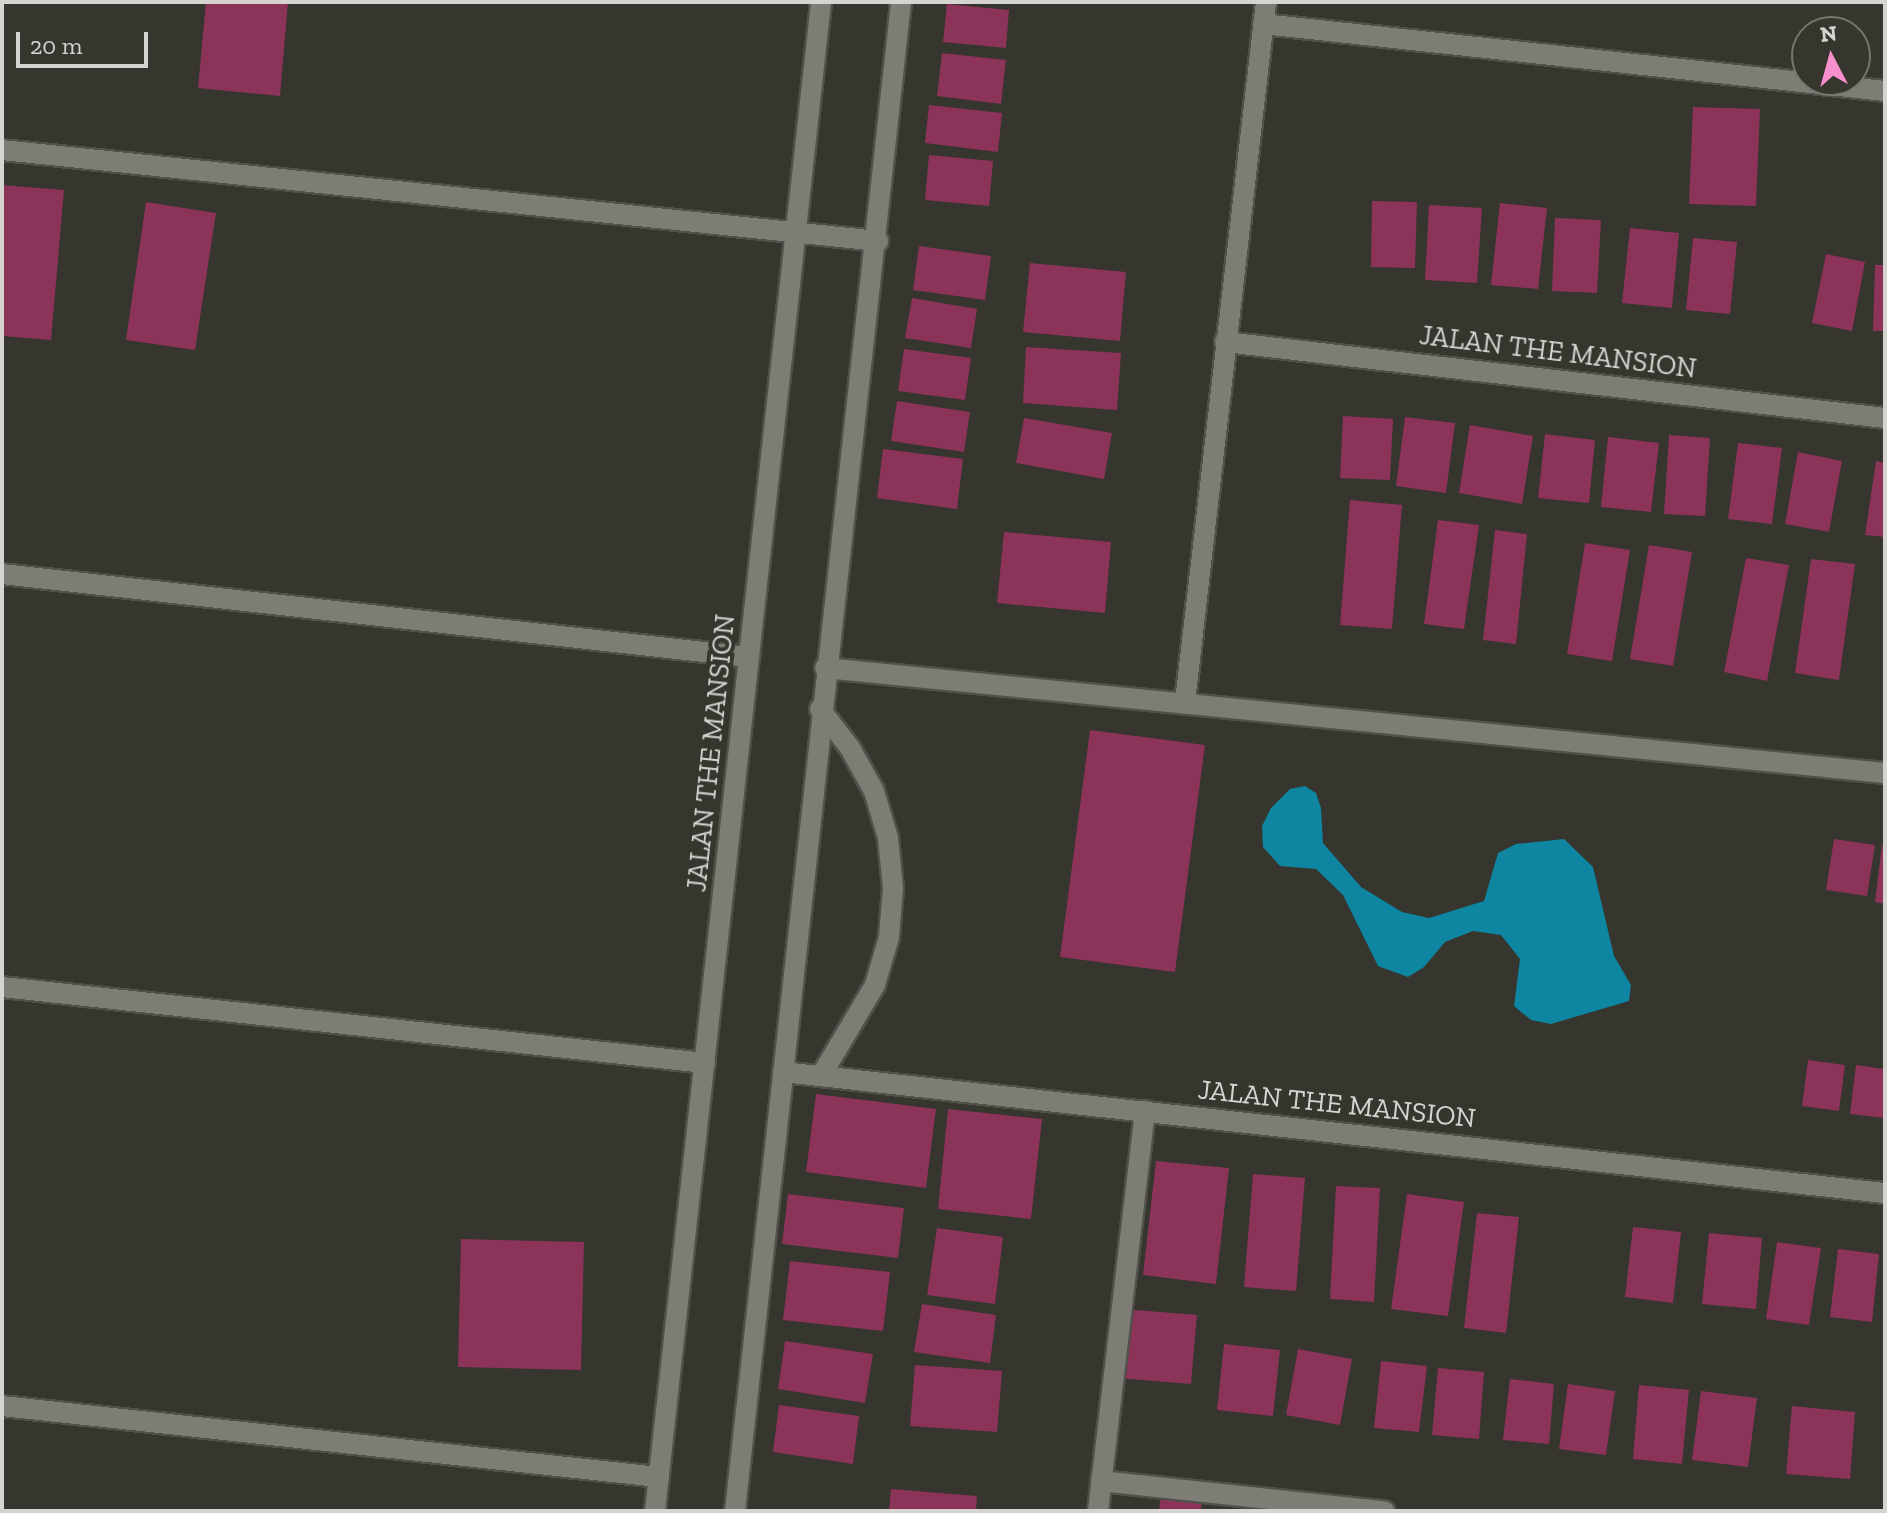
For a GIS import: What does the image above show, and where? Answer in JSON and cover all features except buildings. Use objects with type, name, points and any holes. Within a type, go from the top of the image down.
[{"type":"street","name":"JALAN THE MANSION","points":[[655,1511],[821,2]]},
{"type":"street","points":[[735,1511],[820,709],[878,241],[901,2]]},
{"type":"street","points":[[1185,702],[1266,2]]},
{"type":"street","points":[[1263,24],[1885,91]]},
{"type":"street","points":[[2,150],[878,241]]},
{"type":"street","name":"JALAN THE MANSION","points":[[1225,342],[1885,418]]},
{"type":"street","points":[[2,574],[749,657]]},
{"type":"street","points":[[825,668],[1885,773]]},
{"type":"street","points":[[820,709],[850,748],[874,791],[888,838],[893,888],[889,937],[875,985],[821,1076]]},
{"type":"street","points":[[2,987],[705,1063]]},
{"type":"street","name":"JALAN THE MANSION","points":[[783,1072],[1885,1193]]},
{"type":"street","points":[[1098,1511],[1145,1111]]},
{"type":"street","points":[[2,1406],[659,1477]]},
{"type":"street","points":[[1101,1481],[1384,1511]]},
{"type":"water","points":[[1305,786],[1316,793],[1321,808],[1323,843],[1361,887],[1402,912],[1429,918],[1484,901],[1498,853],[1516,844],[1564,839],[1593,867],[1614,956],[1631,985],[1629,1001],[1551,1024],[1531,1020],[1514,1006],[1520,959],[1501,935],[1473,931],[1445,942],[1424,967],[1408,977],[1378,966],[1343,895],[1316,869],[1280,866],[1263,847],[1262,826],[1271,808],[1290,789]]}]
